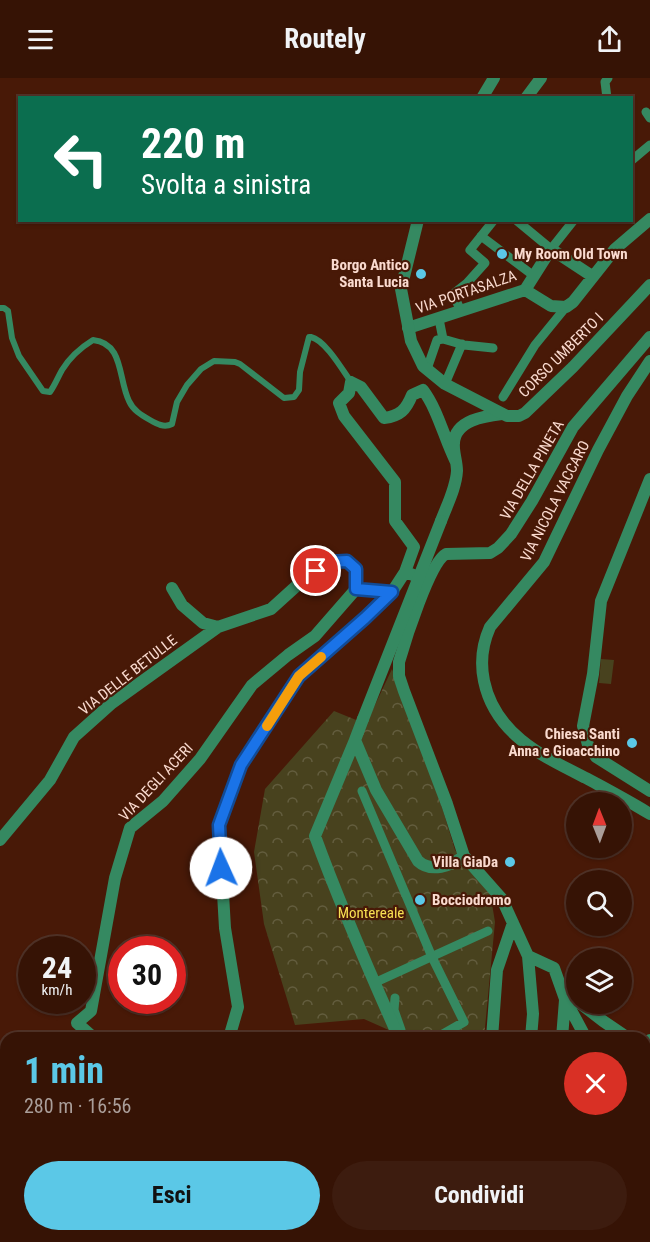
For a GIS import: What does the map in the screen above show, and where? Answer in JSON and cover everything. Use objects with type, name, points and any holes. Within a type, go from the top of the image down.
[{"type":"street","points":[[483,96],[494,78]]},
{"type":"street","points":[[528,96],[542,78]]},
{"type":"street","points":[[607,96],[605,82],[608,78]]},
{"type":"street","points":[[633,159],[650,145]]},
{"type":"street","points":[[503,397],[522,362],[566,307],[573,302],[615,249],[650,219]]},
{"type":"street","points":[[418,222],[401,289],[411,341],[425,368],[445,384],[502,414]]},
{"type":"street","points":[[461,311],[453,294],[467,283],[485,263],[470,250],[492,222]]},
{"type":"street","points":[[518,222],[551,249],[592,276]]},
{"type":"street","points":[[551,249],[572,222]]},
{"type":"street","points":[[481,236],[534,276]]},
{"type":"street","name":"VIA PORTASALZA","points":[[408,328],[525,290],[551,249]]},
{"type":"street","name":"CORSO UMBERTO I","points":[[396,1032],[329,875],[315,836],[441,521],[455,480],[454,440],[458,431],[468,422],[481,417],[502,414],[514,417],[525,413],[573,367],[650,285]]},
{"type":"street","points":[[525,290],[551,306],[566,307]]},
{"type":"street","points":[[439,319],[443,339]]},
{"type":"street","name":"VIA DELLA PINETA","points":[[464,856],[399,676],[399,662],[403,647],[438,561],[446,554],[490,553],[498,548],[511,534],[532,501],[573,427],[650,337]]},
{"type":"street","points":[[425,368],[437,340],[443,339],[493,348]]},
{"type":"street","points":[[445,384],[462,344]]},
{"type":"street","name":"VIA NICOLA VACCARO","points":[[650,361],[627,396],[598,450],[544,562],[490,627],[482,657],[483,673],[492,706],[500,719],[522,742],[552,761],[650,814]]},
{"type":"street","points":[[231,1032],[238,1007],[225,928],[219,825],[241,765],[299,676],[392,592],[405,572],[414,547],[395,522],[395,482],[344,416],[339,403],[349,393],[351,382],[361,387],[384,418],[394,417],[403,412],[412,395],[423,390],[431,400],[456,462]]},
{"type":"street","points":[[650,479],[601,601],[593,674],[584,726],[588,745],[596,757],[650,791]]},
{"type":"street","name":"VIA DELLE BETULLE","points":[[0,840],[50,780],[74,737],[120,698],[218,627],[271,609],[303,580],[328,562],[347,561],[356,569],[356,589]]},
{"type":"street","points":[[405,572],[428,581]]},
{"type":"street","points":[[172,588],[182,605],[203,623],[218,627]]},
{"type":"street","points":[[356,589],[392,592]]},
{"type":"street","name":"VIA DEGLI ACERI","points":[[87,1032],[77,1023],[91,1011],[115,878],[130,828],[163,801],[200,759],[252,685],[288,654],[315,636],[356,589]]},
{"type":"street","points":[[355,740],[376,790],[418,861],[427,867],[443,867],[464,856],[502,899],[528,956],[531,1032]]},
{"type":"street","points":[[362,791],[432,957],[464,1022],[446,1032]]},
{"type":"street","points":[[492,1032],[497,970],[513,923]]},
{"type":"street","points":[[374,983],[488,931]]},
{"type":"street","points":[[528,956],[554,968],[566,991]]},
{"type":"street","points":[[395,998],[394,1010],[403,1032]]},
{"type":"street","points":[[563,1032],[567,1014]]},
{"type":"street","points":[[575,1014],[583,1032]]},
{"type":"street","points":[[594,1014],[619,1032]]},
{"type":"street","points":[[577,1022],[588,1032]]},
{"type":"lane","points":[[0,308],[8,311],[12,338],[19,356],[43,391],[53,389],[62,370],[74,354],[85,345],[93,340],[106,343],[114,349],[129,402],[137,412],[156,424],[164,426],[172,424],[177,402],[187,385],[201,369],[214,361],[235,362],[284,398],[294,397],[299,390],[300,372],[311,337],[317,338],[351,382]]},
{"type":"green space","points":[[601,659],[614,660],[611,684],[599,683]]},
{"type":"green space","name":"Montereale","points":[[392,669],[440,801],[455,850],[490,892],[495,922],[485,1032],[392,1032],[364,1019],[295,1025],[264,924],[254,852],[265,789],[334,711],[366,724]]},
{"type":"slow traffic","points":[[267,726],[299,676],[321,657]]},
{"type":"place","name":"My Room Old Town","points":[[502,254]]},
{"type":"place","name":"Borgo Antico Santa Lucia","points":[[421,274]]},
{"type":"place","name":"Chiesa Santi Anna e Gioacchino","points":[[632,743]]},
{"type":"place","name":"Villa GiaDa","points":[[510,862]]},
{"type":"place","name":"Bocciodromo","points":[[420,900]]},
{"type":"route","points":[[221,868],[219,825],[241,765],[299,676],[392,592],[356,589],[356,569],[347,561],[328,562],[316,571]]}]
